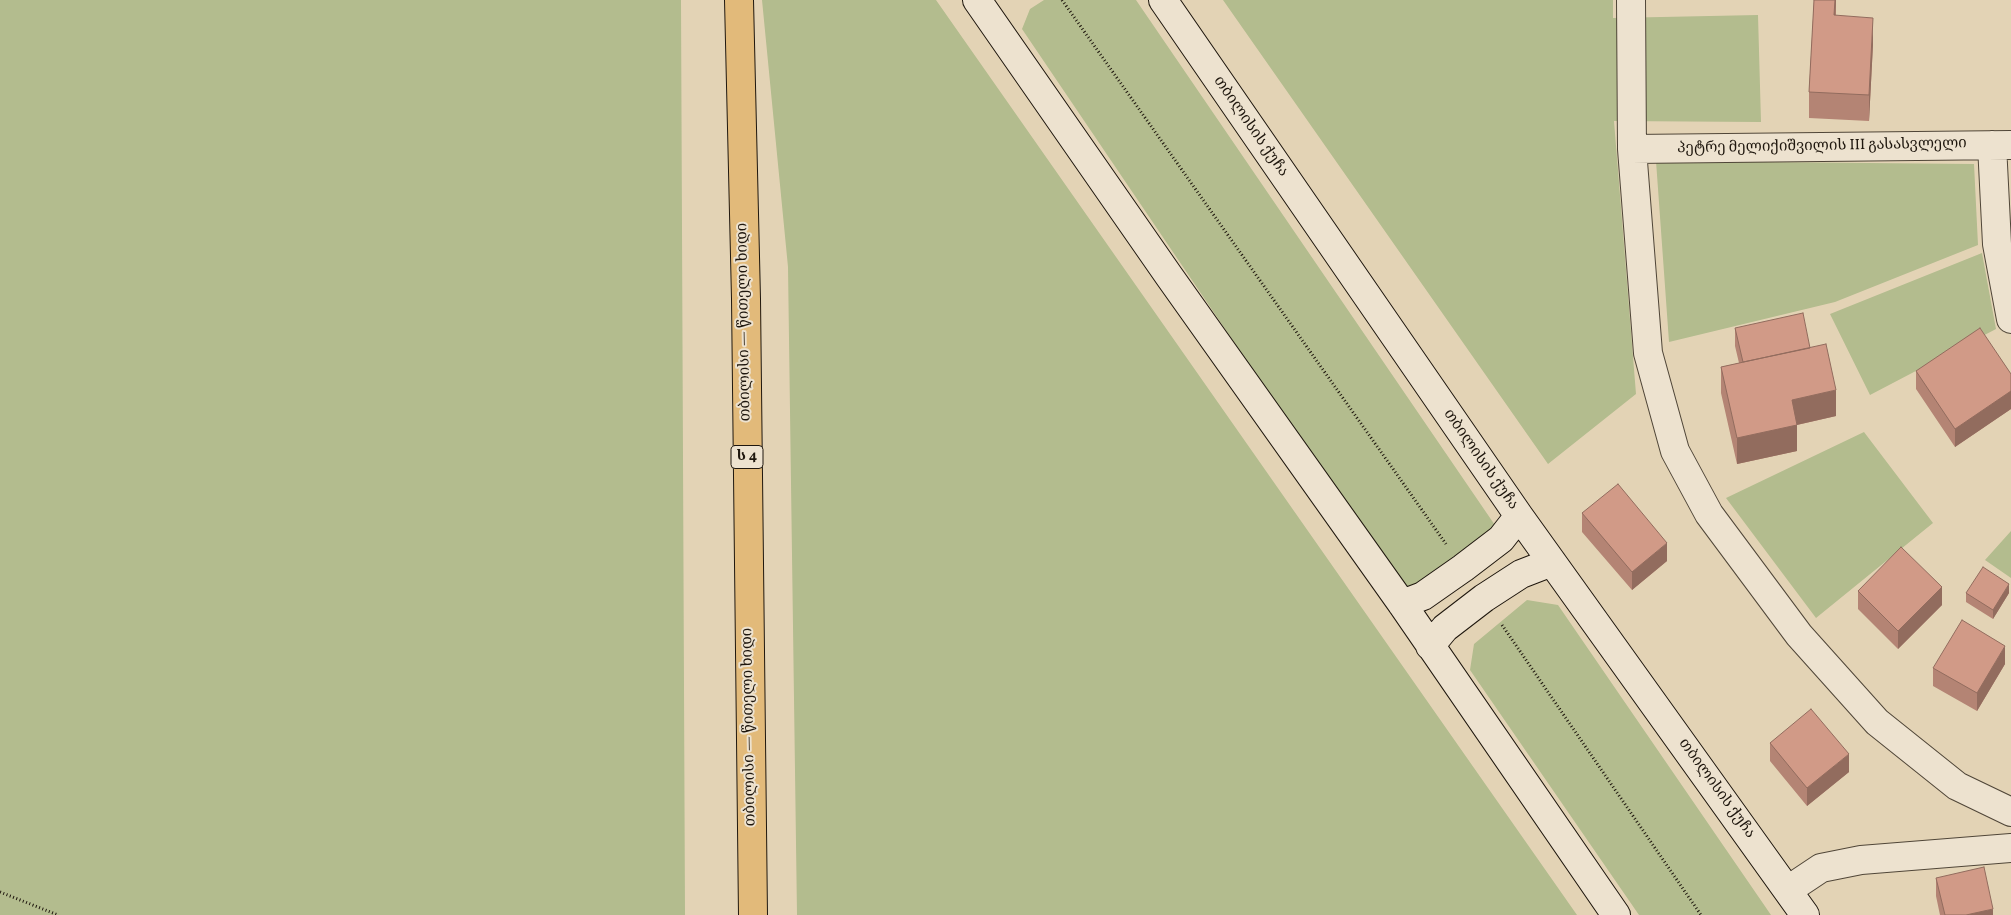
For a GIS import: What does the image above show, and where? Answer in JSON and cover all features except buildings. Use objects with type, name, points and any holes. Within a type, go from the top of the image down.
[{"type":"highway","name":"თბილისი — წითელი ხიდი","points":[[739,0],[745,289],[753,915]]},
{"type":"main road","name":"თბილისის ქუჩა","points":[[1163,0],[1519,516],[1805,915]]},
{"type":"main road","points":[[1631,0],[1632,149],[1648,353],[1675,450],[1710,514],[1799,635],[1878,722],[1957,786],[2011,812]]},
{"type":"main road","points":[[987,3],[1169,276],[1402,604],[1616,915]]},
{"type":"main road","points":[[2001,145],[1997,244],[2011,319]]},
{"type":"main road","name":"პეტრე მელიქიშვილის III გასასვლელი","points":[[1632,149],[2001,145]]},
{"type":"main road","points":[[1402,604],[1423,596],[1463,568],[1501,539],[1519,516]]},
{"type":"main road","points":[[1430,646],[1445,628],[1484,598],[1521,574],[1552,562]]},
{"type":"main road","points":[[1788,890],[1821,868],[1861,860],[2011,848]]},
{"type":"path","points":[[1062,0],[1463,568]]},
{"type":"path","points":[[1484,598],[1701,915]]},
{"type":"path","points":[[0,892],[58,915]]},
{"type":"green space","points":[[0,0],[681,0],[685,915],[0,915]]},
{"type":"green space","points":[[762,0],[936,0],[1577,915],[797,915],[788,267]]},
{"type":"green space","points":[[1044,0],[1136,0],[1501,534],[1403,592],[1022,29],[1030,9]]},
{"type":"green space","points":[[1223,0],[1613,0],[1613,18],[1758,15],[1761,122],[1614,121],[1636,394],[1548,464]]},
{"type":"green space","points":[[1656,161],[1974,164],[1978,245],[1835,302],[1669,342]]},
{"type":"green space","points":[[1982,253],[1996,329],[1870,395],[1830,314]]},
{"type":"green space","points":[[1864,432],[1933,523],[1816,618],[1726,498]]},
{"type":"green space","points":[[2011,531],[2011,578],[1985,560]]},
{"type":"green space","points":[[1527,600],[1558,605],[1771,915],[1639,915],[1470,670],[1474,644]]}]
